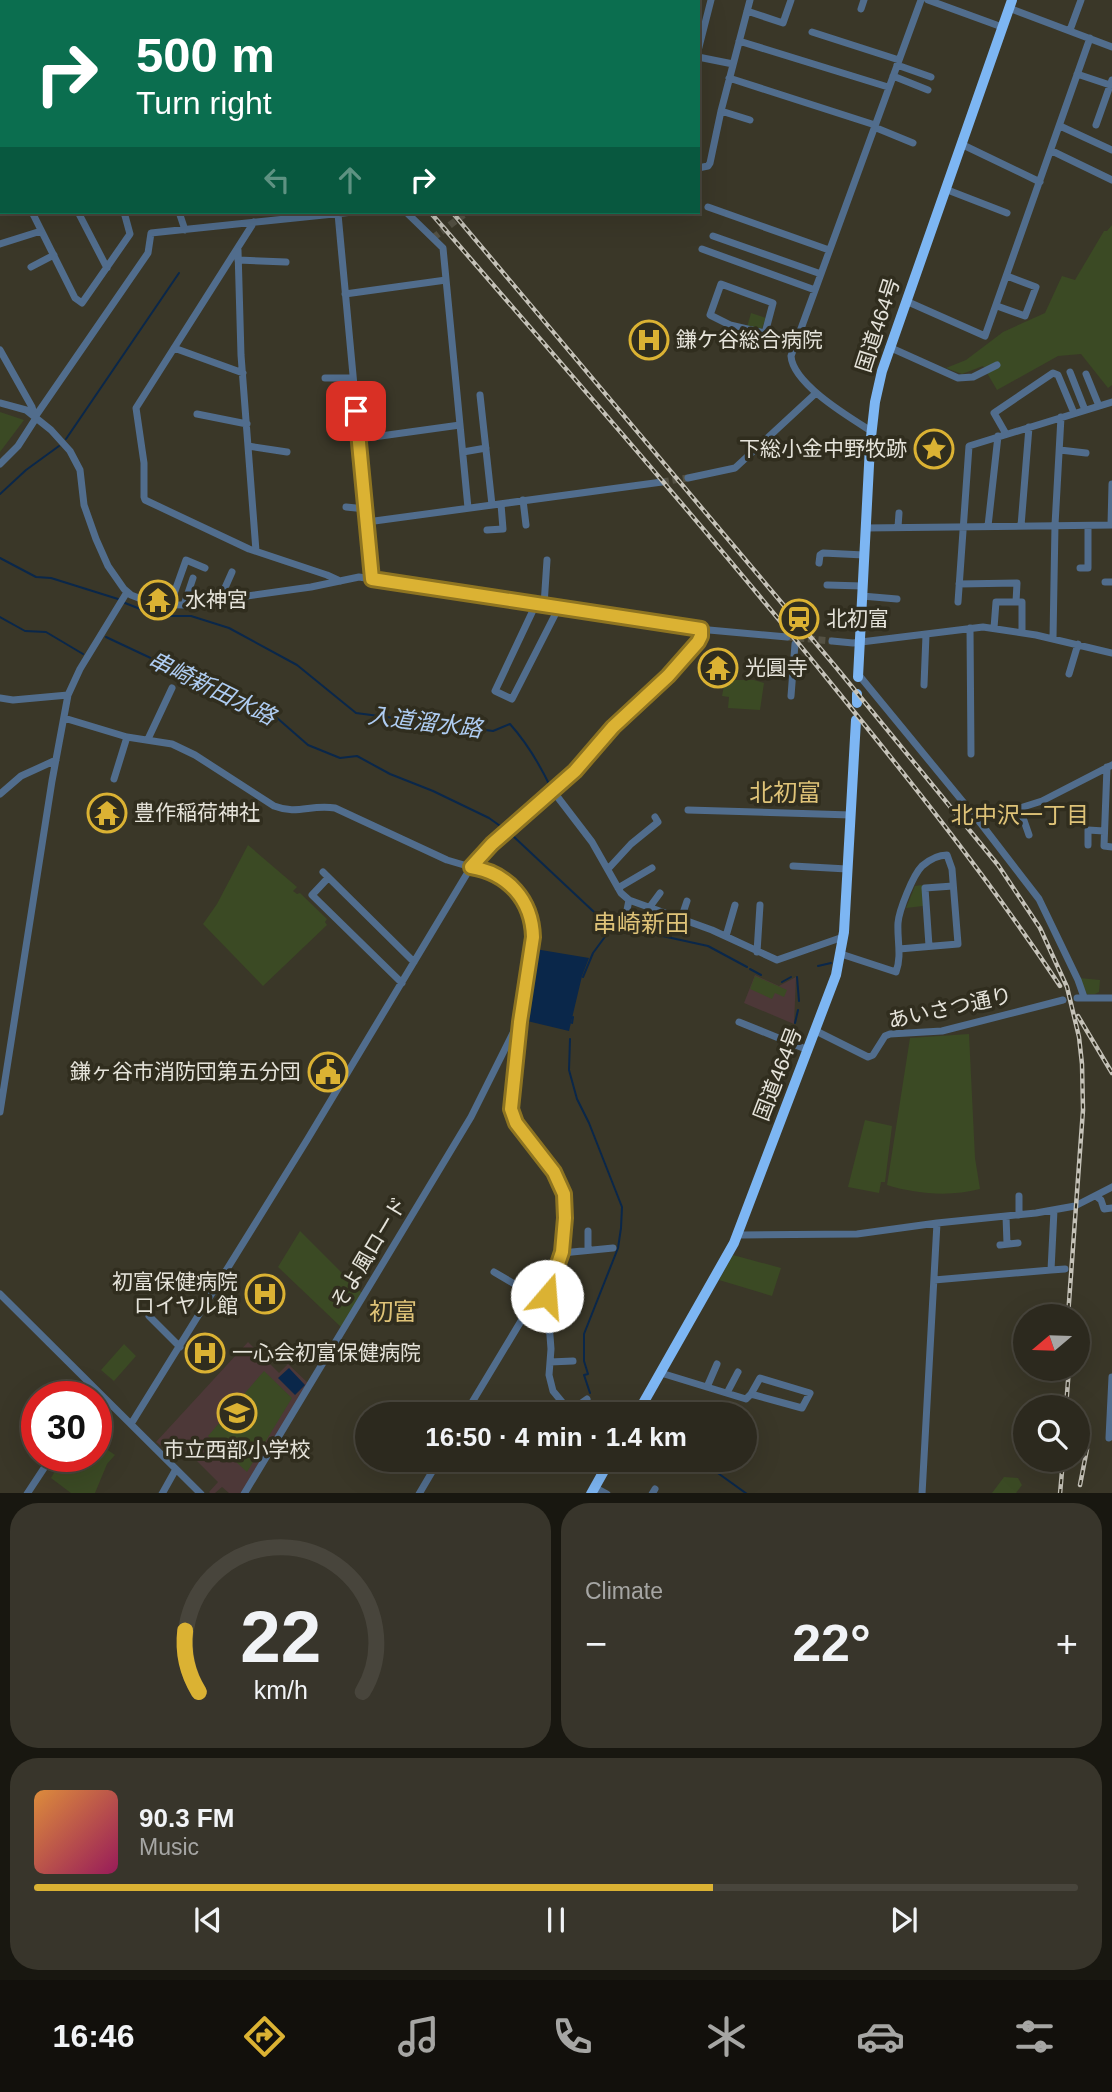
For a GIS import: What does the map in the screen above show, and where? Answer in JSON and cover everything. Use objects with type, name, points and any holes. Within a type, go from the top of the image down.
[{"type":"highway","name":"国道464号","points":[[858,675],[872,431],[878,390],[889,347],[1011,4]]},
{"type":"highway","name":"国道464号","points":[[643,1402],[738,1233],[836,975],[843,937],[856,720]]},
{"type":"highway","points":[[592,1490],[603,1472]]},
{"type":"street","points":[[700,40],[710,0]]},
{"type":"street","points":[[700,168],[710,163],[750,0]]},
{"type":"street","points":[[747,11],[785,26],[791,0]]},
{"type":"street","points":[[861,9],[864,0]]},
{"type":"street","points":[[1070,30],[1081,0]]},
{"type":"street","points":[[872,431],[816,393],[793,364],[791,356],[921,1],[1002,27]]},
{"type":"street","points":[[1011,4],[1112,47]]},
{"type":"street","points":[[812,32],[898,62],[931,78]]},
{"type":"street","points":[[906,301],[985,336],[1090,38]]},
{"type":"street","points":[[738,41],[888,88]]},
{"type":"street","points":[[700,57],[733,64]]},
{"type":"street","points":[[1077,74],[1111,83],[1109,99],[1096,125]]},
{"type":"street","points":[[893,76],[929,90]]},
{"type":"street","points":[[729,78],[875,126],[913,143]]},
{"type":"street","points":[[721,111],[750,120]]},
{"type":"street","points":[[1060,126],[1112,150]]},
{"type":"street","points":[[961,144],[1040,182]]},
{"type":"street","points":[[1052,152],[1112,180]]},
{"type":"street","points":[[945,189],[1007,213]]},
{"type":"street","points":[[708,207],[829,250]]},
{"type":"street","points":[[33,214],[75,298],[82,303],[130,234],[125,214]]},
{"type":"street","points":[[79,214],[107,268]]},
{"type":"street","points":[[179,214],[185,230]]},
{"type":"street","points":[[0,464],[18,446],[148,253],[151,233],[338,214],[372,579]]},
{"type":"street","points":[[408,214],[443,248],[468,508]]},
{"type":"street","points":[[254,222],[136,408],[144,463],[145,500],[256,551],[340,581]]},
{"type":"street","points":[[0,244],[41,231]]},
{"type":"street","points":[[713,236],[821,274]]},
{"type":"street","points":[[238,249],[243,373],[256,551]]},
{"type":"street","points":[[702,249],[815,290]]},
{"type":"street","points":[[31,267],[54,255]]},
{"type":"street","points":[[238,260],[286,262]]},
{"type":"street","points":[[997,306],[1025,316],[1036,287],[1007,276]]},
{"type":"street","points":[[345,294],[446,280]]},
{"type":"street","points":[[765,333],[773,303],[721,284],[710,315],[730,325],[765,333],[794,348]]},
{"type":"street","points":[[889,347],[958,378],[973,377],[997,365]]},
{"type":"street","points":[[174,348],[243,373]]},
{"type":"street","points":[[0,350],[36,417]]},
{"type":"street","points":[[1070,372],[1085,410]]},
{"type":"street","points":[[1006,434],[993,413],[1053,373],[1058,375],[1074,413]]},
{"type":"street","points":[[1086,374],[1099,406]]},
{"type":"street","points":[[325,379],[353,378]]},
{"type":"street","points":[[688,478],[735,468],[816,393]]},
{"type":"street","points":[[480,395],[492,505]]},
{"type":"street","points":[[958,602],[969,446],[1112,402]]},
{"type":"street","points":[[0,403],[26,410],[70,451],[80,470],[84,505],[91,527],[108,566],[127,592],[155,604],[184,605],[359,577],[701,629],[787,637]]},
{"type":"street","points":[[338,411],[356,411]]},
{"type":"street","points":[[197,414],[247,424]]},
{"type":"street","points":[[1052,638],[1061,417]]},
{"type":"street","points":[[359,439],[460,425]]},
{"type":"street","points":[[1021,526],[1029,427]]},
{"type":"street","points":[[988,526],[998,436]]},
{"type":"street","points":[[248,446],[287,452]]},
{"type":"street","points":[[463,452],[486,448]]},
{"type":"street","points":[[1060,450],[1086,453]]},
{"type":"street","points":[[367,522],[662,482]]},
{"type":"street","points":[[866,528],[1111,525],[1112,484]]},
{"type":"street","points":[[523,500],[526,525]]},
{"type":"street","points":[[487,530],[503,529],[500,504]]},
{"type":"street","points":[[346,507],[366,509]]},
{"type":"street","points":[[898,527],[899,513]]},
{"type":"street","points":[[1080,568],[1088,568],[1088,526]]},
{"type":"street","points":[[819,563],[823,553],[864,555]]},
{"type":"street","points":[[170,605],[186,560],[205,568]]},
{"type":"street","points":[[547,560],[540,604],[495,691],[512,699],[559,607]]},
{"type":"street","points":[[220,599],[232,572]]},
{"type":"street","points":[[184,605],[193,578]]},
{"type":"street","points":[[959,584],[1017,583],[1016,602]]},
{"type":"street","points":[[827,585],[897,598]]},
{"type":"street","points":[[0,1112],[68,695],[80,669],[127,592]]},
{"type":"street","points":[[994,628],[996,602],[1022,602],[1022,632]]},
{"type":"street","points":[[832,641],[860,642],[971,628],[994,628],[1052,638],[1112,653]]},
{"type":"street","points":[[971,628],[971,754]]},
{"type":"street","points":[[131,1424],[180,1348],[471,867],[492,844],[575,771],[613,727],[668,676],[698,642],[701,629]]},
{"type":"street","points":[[924,685],[926,635]]},
{"type":"street","points":[[791,695],[795,643]]},
{"type":"street","points":[[1069,674],[1078,644]]},
{"type":"street","points":[[858,675],[982,825],[1039,899],[1078,979],[1080,998],[1112,998]]},
{"type":"street","points":[[148,739],[172,688]]},
{"type":"street","points":[[0,698],[13,700],[68,695]]},
{"type":"street","points":[[64,718],[127,737],[172,744],[195,755],[274,806],[287,811],[317,806],[335,808],[447,860],[491,873],[517,890],[523,898],[531,918],[533,937],[519,1028],[511,1109],[516,1123],[554,1172],[564,1194],[562,1252],[547,1296],[551,1349],[549,1375],[553,1391],[562,1402]]},
{"type":"street","points":[[114,779],[127,737]]},
{"type":"street","points":[[0,794],[21,776],[56,760]]},
{"type":"street","points":[[1110,766],[1104,846],[1112,847]]},
{"type":"street","points":[[1030,835],[1021,812],[1023,807],[1042,801],[1110,766]]},
{"type":"street","points":[[553,791],[592,842],[618,888],[629,900],[726,936],[776,960],[843,937]]},
{"type":"street","points":[[688,810],[851,815]]},
{"type":"street","points":[[608,869],[631,844],[658,822],[655,817]]},
{"type":"street","points":[[1088,845],[1088,830],[1104,831]]},
{"type":"street","points":[[841,954],[896,972],[900,962],[898,921],[910,887],[921,867],[939,856],[947,855],[952,869],[958,944],[900,948]]},
{"type":"street","points":[[793,866],[847,869]]},
{"type":"street","points":[[618,888],[652,867]]},
{"type":"street","points":[[312,895],[326,875],[414,962]]},
{"type":"street","points":[[929,946],[925,888],[953,886]]},
{"type":"street","points":[[305,888],[402,983]]},
{"type":"street","points":[[649,908],[660,893]]},
{"type":"street","points":[[626,915],[629,900]]},
{"type":"street","points":[[681,919],[687,901]]},
{"type":"street","points":[[726,936],[735,905]]},
{"type":"street","points":[[757,952],[760,905]]},
{"type":"street","name":"あいさつ通り","points":[[816,1031],[868,1057],[873,1055],[885,1036],[890,1034],[942,1031],[1063,1000]]},
{"type":"street","points":[[739,1022],[808,1050]]},
{"type":"street","name":"そよ風ロード","points":[[244,1493],[471,1117],[514,1031],[519,1028]]},
{"type":"street","points":[[326,1060],[344,1078]]},
{"type":"street","points":[[738,1233],[857,1234],[1019,1215],[1076,1206],[1112,1187]]},
{"type":"street","points":[[1019,1196],[1019,1215]]},
{"type":"street","points":[[1096,1196],[1101,1200],[1104,1209],[1112,1209]]},
{"type":"street","points":[[1051,1270],[1054,1210]]},
{"type":"street","points":[[1006,1216],[1004,1244],[1018,1243]]},
{"type":"street","points":[[922,1493],[937,1223]]},
{"type":"street","points":[[587,1231],[588,1250]]},
{"type":"street","points":[[562,1252],[614,1248]]},
{"type":"street","points":[[472,1402],[562,1252]]},
{"type":"street","points":[[934,1280],[1065,1269]]},
{"type":"street","points":[[494,1272],[535,1296]]},
{"type":"street","points":[[0,1294],[83,1381]]},
{"type":"street","points":[[548,1308],[577,1312]]},
{"type":"street","points":[[149,1316],[180,1348]]},
{"type":"street","points":[[550,1362],[573,1362]]},
{"type":"street","points":[[707,1387],[717,1364]]},
{"type":"street","points":[[727,1393],[738,1372]]},
{"type":"street","points":[[660,1373],[746,1399],[760,1378],[810,1394],[802,1408],[751,1394]]},
{"type":"street","points":[[1109,1438],[1112,1377]]},
{"type":"street","points":[[584,1402],[587,1399]]},
{"type":"street","points":[[112,1408],[201,1493]]},
{"type":"street","points":[[162,1493],[176,1469]]},
{"type":"street","points":[[27,1493],[41,1472]]},
{"type":"street","points":[[419,1493],[432,1472]]},
{"type":"street","points":[[592,1490],[607,1493]]},
{"type":"shaded area","points":[[755,975],[779,986],[796,977],[794,1024],[744,1003]]},
{"type":"shaded area","name":"市立西部小学校","points":[[248,1342],[279,1373],[288,1364],[309,1384],[242,1493],[229,1493],[222,1487],[215,1493],[210,1493],[218,1482],[179,1443],[169,1452],[156,1442]]},
{"type":"green space","points":[[1112,225],[1112,385],[1108,388],[1081,354],[1058,356],[997,390],[983,366],[962,374],[946,368],[966,360],[1003,332],[1045,313],[1062,276],[1075,280],[1104,231]]},
{"type":"green space","points":[[751,313],[766,318],[760,330],[747,327]]},
{"type":"green space","points":[[0,412],[24,420],[0,452]]},
{"type":"green space","points":[[725,680],[754,680],[764,683],[760,710],[728,708],[729,697],[722,696]]},
{"type":"green space","points":[[248,845],[297,887],[293,891],[300,893],[327,919],[327,925],[263,986],[203,924],[217,904]]},
{"type":"green space","points":[[922,885],[923,906],[906,908],[915,886]]},
{"type":"green space","points":[[755,976],[787,990],[784,997],[775,993],[772,999],[750,989]]},
{"type":"green space","points":[[1079,978],[1100,980],[1099,992],[1087,994]]},
{"type":"green space","points":[[969,1034],[975,1158],[980,1189],[933,1193],[887,1185],[910,1038]]},
{"type":"green space","points":[[865,1120],[892,1126],[885,1182],[881,1182],[879,1193],[848,1187]]},
{"type":"green space","points":[[300,1231],[362,1293],[341,1327],[278,1267]]},
{"type":"green space","points":[[733,1255],[781,1268],[772,1296],[719,1280]]},
{"type":"green space","points":[[124,1344],[136,1356],[114,1381],[101,1370]]},
{"type":"green space","points":[[264,1371],[292,1398],[247,1472],[208,1436]]},
{"type":"green space","points":[[55,1472],[104,1472],[95,1493],[71,1493],[51,1478]]},
{"type":"green space","points":[[1004,1477],[1018,1478],[1022,1485],[1016,1493],[992,1493]]},
{"type":"water","points":[[535,949],[589,958],[569,1031],[523,1020]]},
{"type":"water","points":[[289,1368],[305,1385],[295,1395],[278,1378]]},
{"type":"waterway","points":[[66,439],[179,273]]},
{"type":"waterway","points":[[0,494],[26,470],[59,446]]},
{"type":"waterway","name":"入道溜水路","points":[[0,558],[36,577],[51,578],[118,599]]},
{"type":"waterway","name":"入道溜水路","points":[[125,603],[158,616],[191,616],[229,628],[297,665],[356,713],[493,731],[510,724],[533,754],[551,788]]},
{"type":"waterway","points":[[0,617],[25,631],[46,632],[83,654]]},
{"type":"waterway","name":"串崎新田水路","points":[[106,637],[276,717],[308,745],[340,758],[357,756],[390,774],[489,818],[503,828]]},
{"type":"waterway","name":"串崎新田水路","points":[[513,836],[610,927]]},
{"type":"waterway","points":[[644,932],[708,946],[747,967]]},
{"type":"waterway","name":"串崎新田水路","points":[[583,977],[593,953],[607,934]]},
{"type":"waterway","points":[[818,966],[831,963]]},
{"type":"waterway","points":[[750,969],[761,975]]},
{"type":"waterway","points":[[782,982],[791,977]]},
{"type":"waterway","points":[[797,977],[799,1001]]},
{"type":"waterway","points":[[795,1023],[798,1010]]},
{"type":"waterway","name":"串崎新田水路","points":[[572,1023],[573,1017]]},
{"type":"waterway","name":"串崎新田水路","points":[[570,1039],[569,1070],[577,1099],[622,1207],[618,1248],[584,1334],[584,1361],[588,1374],[584,1375],[590,1393]]},
{"type":"waterway","name":"串崎新田水路","points":[[716,1472],[746,1493]]},
{"type":"tunnel","points":[[433,238],[464,214]]},
{"type":"tunnel","points":[[662,482],[688,478]]},
{"type":"tunnel","points":[[787,637],[832,641]]},
{"type":"railway","points":[[432,214],[684,507],[834,687],[951,834],[1060,986]]},
{"type":"railway","points":[[454,214],[835,666],[998,865],[1040,928],[1067,987],[1079,1037],[1082,1064],[1083,1110],[1069,1304]]},
{"type":"railway","points":[[1078,1016],[1112,1073]]},
{"type":"railway","points":[[1067,1395],[1068,1381]]},
{"type":"railway","points":[[1060,1493],[1062,1472]]},
{"type":"railway","points":[[1080,1485],[1083,1472]]},
{"type":"place","name":"鎌ケ谷総合病院","points":[[649,340]]},
{"type":"place","name":"下総小金中野牧跡","points":[[934,449]]},
{"type":"place","name":"水神宮","points":[[158,600]]},
{"type":"place","name":"北初富","points":[[799,619]]},
{"type":"place","name":"光圓寺","points":[[718,668]]},
{"type":"place","name":"豊作稲荷神社","points":[[107,813]]},
{"type":"place","name":"鎌ヶ谷市消防団第五分団","points":[[328,1072]]},
{"type":"place","name":"初富保健病院 ロイヤル館","points":[[265,1294]]},
{"type":"place","name":"一心会初富保健病院","points":[[205,1353]]},
{"type":"place","name":"市立西部小学校","points":[[237,1413]]},
{"type":"district","name":"北初富","points":[[785,793]]},
{"type":"district","name":"北中沢一丁目","points":[[1020,815]]},
{"type":"district","name":"串崎新田","points":[[641,924]]},
{"type":"district","name":"初富","points":[[393,1312]]},
{"type":"route","points":[[356,411],[372,579],[701,629],[698,642],[668,676],[613,727],[575,771],[492,844],[471,867],[491,873],[517,890],[523,898],[533,925],[511,1109],[516,1123],[547,1161],[564,1194],[565,1232],[562,1252],[547,1296]]}]
